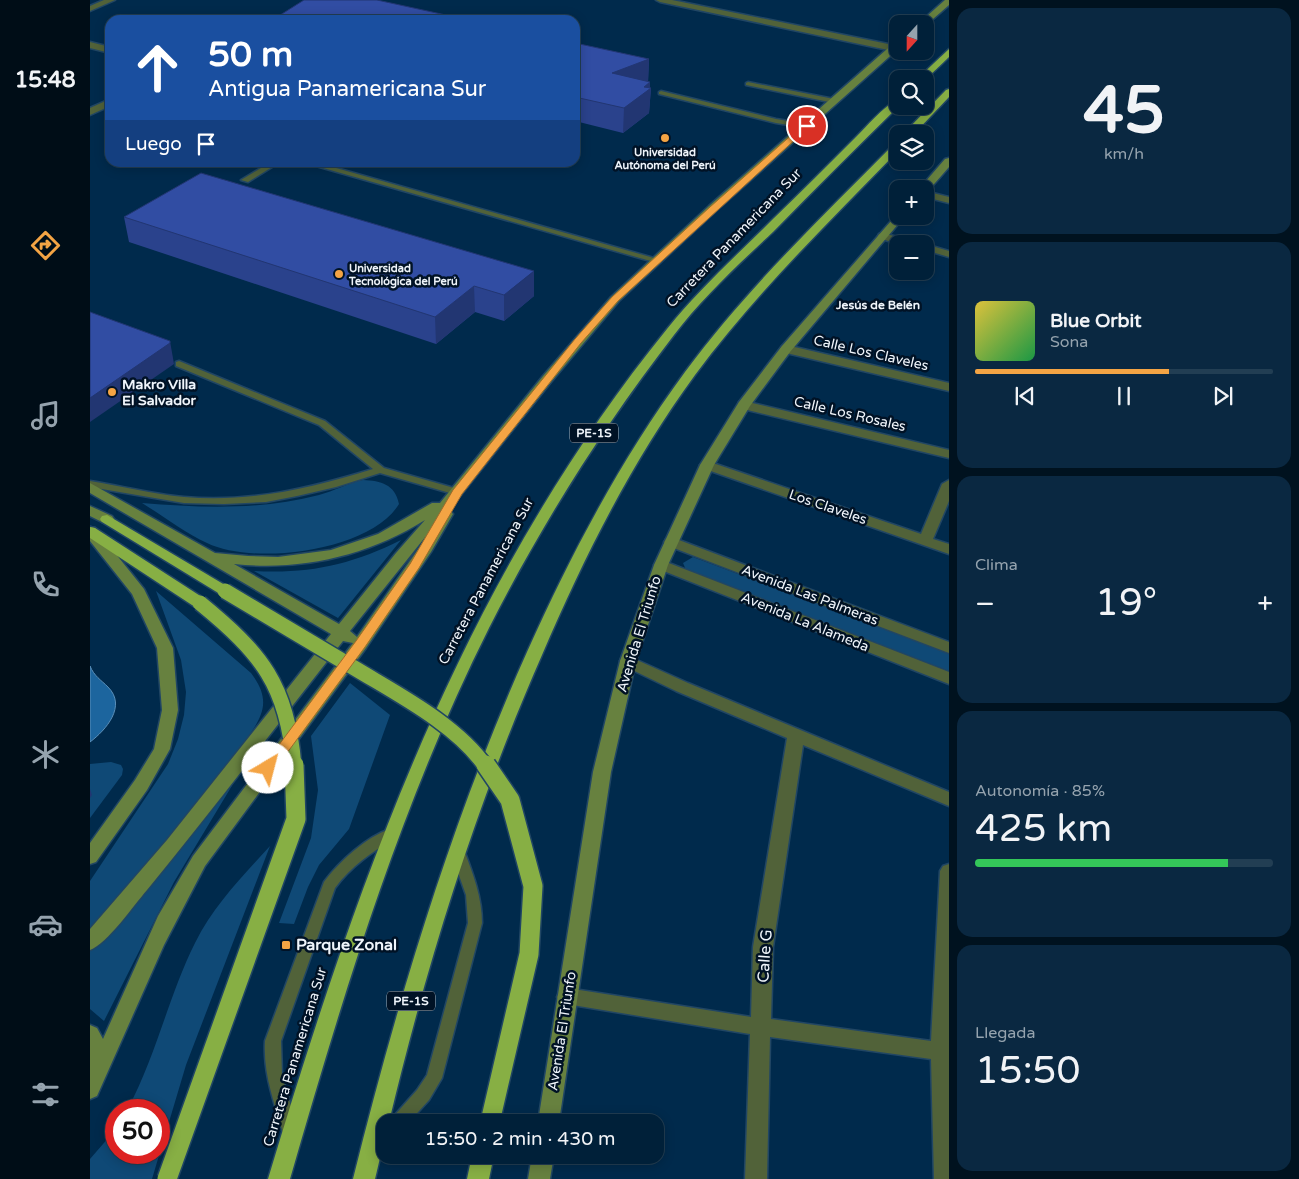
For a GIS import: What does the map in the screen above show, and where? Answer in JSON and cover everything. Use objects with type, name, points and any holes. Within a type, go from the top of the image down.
[{"type":"highway","points":[[930,70],[949,52]]},
{"type":"highway","points":[[917,125],[949,92]]},
{"type":"highway","name":"Carretera Panamericana Sur","points":[[279,1179],[341,974],[390,834],[432,732],[511,569],[557,490],[597,430],[672,330],[711,286],[889,111]]},
{"type":"highway","name":"PE-1S","points":[[364,1179],[414,988],[456,849],[491,755],[527,668],[589,537],[645,442],[714,342],[751,298],[889,154]]},
{"type":"highway","points":[[107,520],[386,687],[444,725],[477,753],[510,800],[533,886],[530,954],[492,1114]]},
{"type":"highway","points":[[90,531],[200,603],[236,632],[263,664],[275,687],[293,743],[296,776],[296,819],[167,1179]]},
{"type":"highway","points":[[478,1179],[481,1164]]},
{"type":"main road","points":[[933,15],[949,1]]},
{"type":"main road","points":[[90,942],[173,845],[342,634],[401,556],[457,492],[578,341],[615,299],[889,51]]},
{"type":"main road","points":[[932,180],[949,161]]},
{"type":"main road","name":"Avenida El Triunfo","points":[[549,1114],[602,772],[628,661],[661,564],[707,465],[744,405],[786,349],[892,225]]},
{"type":"main road","points":[[90,485],[209,557],[360,644]]},
{"type":"main road","points":[[209,557],[268,562],[299,561],[337,555],[376,542],[408,525],[457,492]]},
{"type":"main road","points":[[90,1089],[134,988],[186,881],[360,644],[426,549],[457,492]]},
{"type":"main road","points":[[90,510],[107,520]]},
{"type":"main road","points":[[90,531],[139,592],[165,648],[170,710],[162,749],[141,784],[90,857]]},
{"type":"main road","points":[[90,1034],[101,1066]]},
{"type":"main road","points":[[539,1179],[542,1164]]},
{"type":"street","points":[[90,9],[111,0]]},
{"type":"street","points":[[660,0],[889,44]]},
{"type":"street","points":[[688,0],[889,43]]},
{"type":"street","points":[[90,45],[105,49]]},
{"type":"street","points":[[90,112],[105,104]]},
{"type":"street","points":[[934,196],[949,200]]},
{"type":"street","points":[[883,236],[889,238]]},
{"type":"street","points":[[934,250],[949,254]]},
{"type":"street","name":"Calle Los Claveles","points":[[786,349],[948,385]]},
{"type":"street","name":"Calle Los Rosales","points":[[744,405],[949,454]]},
{"type":"street","name":"Los Claveles","points":[[707,465],[949,549]]},
{"type":"street","points":[[925,541],[949,484]]},
{"type":"street","name":"Avenida Las Palmeras","points":[[671,542],[949,648]]},
{"type":"street","name":"Avenida La Alameda","points":[[661,564],[949,678]]},
{"type":"street","points":[[628,661],[682,687],[949,799]]},
{"type":"street","name":"Calle G","points":[[756,1179],[763,947],[796,735]]},
{"type":"street","points":[[945,1179],[945,1052],[949,871]]},
{"type":"street","points":[[567,996],[761,1027],[945,1052]]},
{"type":"lane","points":[[748,84],[834,101]]},
{"type":"lane","points":[[661,92],[776,121],[807,126]]},
{"type":"lane","points":[[246,180],[268,167]]},
{"type":"lane","points":[[323,167],[657,260]]},
{"type":"lane","points":[[179,364],[322,423],[380,470],[457,492]]},
{"type":"lane","points":[[90,485],[184,500],[266,499],[297,494],[380,470]]},
{"type":"lane","points":[[292,1135],[274,1072],[272,1057],[273,1041],[329,886],[340,870],[351,859],[390,834]]},
{"type":"lane","points":[[406,1114],[423,1095],[436,1072],[475,924],[476,913],[472,893],[456,849]]},
{"type":"lane","points":[[370,1154],[376,1148]]},
{"type":"shaded area","points":[[363,480],[376,481],[391,488],[399,504],[385,520],[364,533],[338,543],[310,550],[253,553],[228,550],[199,539],[142,503],[209,507],[275,503],[319,495]]},
{"type":"shaded area","points":[[401,540],[338,618],[254,571],[293,571],[329,566],[365,556]]},
{"type":"shaded area","points":[[693,557],[949,653],[949,671],[686,570],[683,563]]},
{"type":"shaded area","points":[[156,591],[251,673],[261,690],[263,705],[258,720],[248,737],[142,873],[90,936],[90,881],[168,764],[178,739],[184,715],[186,692],[181,660]]},
{"type":"shaded area","points":[[90,666],[113,694],[115,710],[108,724],[90,742]]},
{"type":"shaded area","points":[[350,683],[390,715],[349,829],[319,865],[308,887],[294,924],[279,923],[311,838],[318,790],[311,736]]},
{"type":"shaded area","points":[[111,762],[121,765],[123,769],[122,775],[90,818],[90,764]]},
{"type":"shaded area","points":[[233,784],[174,882],[104,1021],[90,1009],[90,950],[158,876]]},
{"type":"shaded area","points":[[270,846],[186,1065],[170,1119],[170,1099],[132,1099],[195,943],[211,916],[239,880]]},
{"type":"shaded area","points":[[105,1142],[105,1164],[156,1164],[152,1179],[90,1179],[90,1159]]},
{"type":"building","points":[[304,0],[377,0],[446,15],[280,15]]},
{"type":"building","points":[[580,44],[649,59],[612,73],[650,82],[644,87],[651,88],[624,108],[580,98]]},
{"type":"building","points":[[201,173],[534,271],[504,295],[474,286],[435,317],[124,217]]},
{"type":"building","points":[[90,312],[170,341],[170,343],[90,398]]},
{"type":"place","name":"Universidad Autónoma del Perú","points":[[665,138]]},
{"type":"place","name":"Universidad Tecnológica del Perú","points":[[339,274]]},
{"type":"place","name":"Makro Villa El Salvador","points":[[112,392]]},
{"type":"place","name":"Parque Zonal","points":[[286,945]]},
{"type":"district","name":"Jesús de Belén","points":[[878,305]]},
{"type":"route","points":[[268,768],[360,644],[426,549],[457,492],[578,341],[615,299],[713,208],[807,126]]}]
